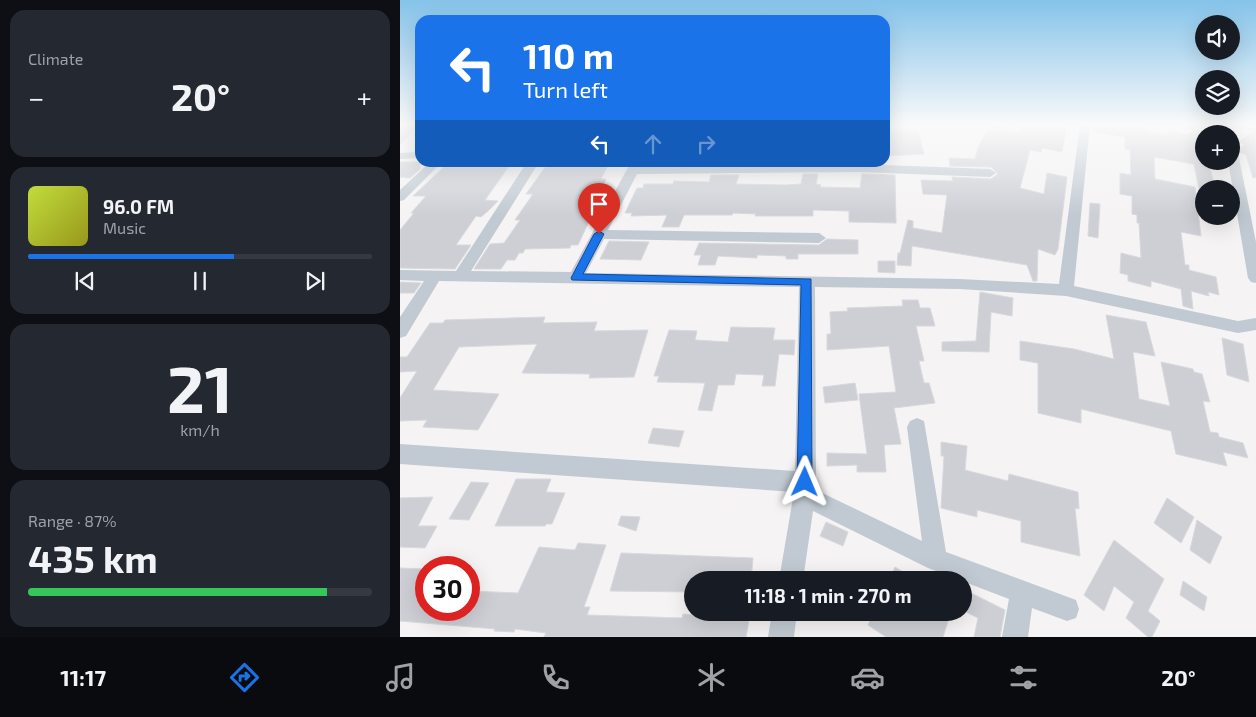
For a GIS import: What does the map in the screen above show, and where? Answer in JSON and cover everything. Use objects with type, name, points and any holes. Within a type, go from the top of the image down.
[{"type":"street","points":[[1066,290],[1082,155]]},
{"type":"street","points":[[400,197],[432,167]]},
{"type":"street","points":[[460,276],[529,167]]},
{"type":"street","points":[[576,278],[635,167]]},
{"type":"street","points":[[747,167],[858,168],[990,173]]},
{"type":"street","points":[[1235,170],[1256,278]]},
{"type":"street","points":[[599,234],[819,238]]},
{"type":"street","points":[[400,275],[960,284],[1066,290],[1238,328],[1256,324]]},
{"type":"street","points":[[400,331],[435,275]]},
{"type":"street","points":[[792,571],[805,489],[807,282]]},
{"type":"street","points":[[917,426],[936,560]]},
{"type":"street","points":[[400,454],[805,489],[936,560],[1067,609]]},
{"type":"street","points":[[1015,637],[1022,592]]},
{"type":"street","points":[[781,637],[784,621]]},
{"type":"building","points":[[976,155],[1029,155],[1020,188],[1044,194],[1047,173],[1067,177],[1058,249],[1055,255],[1038,249],[1037,281],[1033,281],[1027,265],[912,246],[911,266],[897,265],[898,253],[900,253],[908,220],[913,221],[913,228],[942,233],[947,195],[923,194],[921,180],[953,181],[952,177],[991,179],[998,174],[991,167],[950,166],[949,158],[975,159]]},
{"type":"building","points":[[1130,155],[1195,155],[1195,169],[1194,164],[1154,157],[1155,179],[1195,187],[1195,225],[1200,225],[1201,236],[1181,232],[1185,265],[1189,265],[1189,270],[1216,277],[1219,295],[1208,292],[1209,296],[1191,291],[1193,309],[1183,306],[1181,289],[1151,281],[1151,287],[1128,281],[1128,275],[1120,273],[1121,253],[1141,258],[1139,223],[1137,223],[1137,215],[1132,214],[1132,196],[1120,194],[1120,173],[1131,175]]},
{"type":"building","points":[[1245,155],[1256,155],[1256,177],[1253,178]]},
{"type":"building","points":[[400,162],[415,162],[415,167],[420,167],[410,178],[400,177]]},
{"type":"building","points":[[444,167],[508,167],[485,200],[498,201],[481,217],[476,216],[456,245],[471,245],[455,269],[400,268],[400,230],[414,213],[411,213],[426,196],[413,196]]},
{"type":"building","points":[[545,167],[607,167],[601,179],[606,179],[596,201],[599,200],[578,245],[571,245],[570,248],[525,249],[523,253],[519,253],[515,260],[507,260],[501,269],[474,269],[490,244],[504,243],[520,220],[515,220],[533,194],[526,194]]},
{"type":"building","points":[[1195,170],[1211,170],[1213,180],[1197,180]]},
{"type":"building","points":[[803,174],[818,174],[816,184],[821,185],[820,187],[860,188],[862,174],[895,175],[896,223],[849,222],[849,211],[813,210],[813,216],[755,216],[756,214],[733,213],[732,215],[684,215],[679,227],[662,227],[667,215],[631,216],[632,213],[625,213],[637,188],[643,188],[644,184],[673,184],[674,181],[709,182],[711,175],[739,175],[736,184],[786,185],[801,184]]},
{"type":"building","points":[[1090,203],[1100,204],[1098,238],[1088,236]]},
{"type":"building","points":[[827,239],[858,240],[858,254],[798,254],[798,259],[786,259],[786,256],[757,255],[757,258],[718,256],[715,265],[698,265],[701,255],[694,255],[699,243],[819,245]]},
{"type":"building","points":[[609,241],[649,242],[641,260],[600,259]]},
{"type":"building","points":[[878,261],[895,261],[895,273],[878,272]]},
{"type":"building","points":[[400,282],[421,283],[414,293],[400,293]]},
{"type":"building","points":[[980,292],[1013,298],[1012,316],[991,312],[989,352],[942,351],[942,342],[976,341]]},
{"type":"building","points":[[902,300],[918,300],[920,308],[930,308],[935,326],[916,326],[924,361],[919,361],[924,383],[929,383],[935,403],[894,408],[901,444],[884,445],[886,472],[857,472],[857,465],[827,466],[827,453],[867,454],[859,394],[896,392],[889,346],[827,350],[827,334],[831,334],[830,312],[848,311],[847,308],[903,306]]},
{"type":"building","points":[[1106,315],[1146,322],[1155,356],[1133,352],[1139,399],[1170,406],[1161,362],[1193,369],[1194,372],[1202,374],[1210,402],[1203,401],[1210,432],[1218,433],[1219,437],[1243,443],[1248,458],[1223,452],[1227,466],[1176,454],[1171,431],[1081,409],[1081,423],[1038,413],[1038,363],[1020,360],[1020,341],[1074,349],[1114,359]]},
{"type":"building","points":[[545,317],[543,323],[597,322],[594,331],[648,330],[634,377],[589,378],[590,374],[522,373],[537,344],[459,347],[433,390],[499,394],[478,430],[423,427],[427,420],[400,421],[400,398],[417,371],[400,372],[400,357],[407,357],[430,323],[443,323],[445,320]]},
{"type":"building","points":[[731,327],[775,328],[773,340],[795,340],[794,355],[779,354],[775,386],[762,386],[764,375],[736,374],[734,385],[718,385],[712,411],[698,410],[705,383],[657,382],[659,376],[654,376],[669,330],[697,331],[695,340],[728,342]]},
{"type":"building","points":[[1222,338],[1243,344],[1249,382],[1227,375]]},
{"type":"building","points":[[855,383],[858,400],[825,403],[823,387]]},
{"type":"building","points":[[653,428],[684,431],[679,447],[648,443]]},
{"type":"building","points":[[941,442],[967,446],[965,470],[1008,481],[1009,474],[1078,492],[1079,509],[1075,508],[1080,556],[1021,542],[1021,521],[977,510],[977,517],[941,508],[944,456],[941,456]]},
{"type":"building","points":[[516,479],[551,479],[546,492],[565,493],[552,524],[546,524],[545,526],[495,526]]},
{"type":"building","points":[[471,482],[489,483],[469,520],[449,519]]},
{"type":"building","points":[[433,497],[418,526],[437,526],[425,548],[400,547],[400,498]]},
{"type":"building","points":[[1167,498],[1194,517],[1181,543],[1154,523]]},
{"type":"building","points":[[621,516],[640,517],[636,531],[618,525]]},
{"type":"building","points":[[1197,520],[1222,537],[1210,564],[1190,550]]},
{"type":"building","points":[[826,522],[848,532],[843,546],[820,536]]},
{"type":"building","points":[[1114,540],[1164,579],[1148,611],[1160,621],[1152,637],[1148,637],[1126,618],[1134,602],[1114,586],[1104,611],[1084,595]]},
{"type":"building","points":[[578,543],[606,545],[584,607],[590,607],[587,615],[682,618],[683,614],[684,621],[749,621],[746,637],[544,637],[546,633],[515,629],[514,632],[494,631],[495,629],[400,621],[400,568],[415,569],[415,621],[480,621],[480,591],[518,593],[539,547],[575,550]]},
{"type":"building","points":[[621,553],[753,558],[752,571],[684,571],[684,592],[610,591]]},
{"type":"building","points":[[895,567],[901,571],[893,571]]},
{"type":"building","points":[[1183,581],[1207,597],[1204,611],[1180,595]]},
{"type":"building","points":[[972,594],[1005,610],[1000,637],[974,637],[978,618],[972,615]]},
{"type":"building","points":[[870,621],[948,621],[943,637],[886,637],[868,625]]},
{"type":"route","points":[[599,234],[576,278],[807,282],[805,482]]}]
